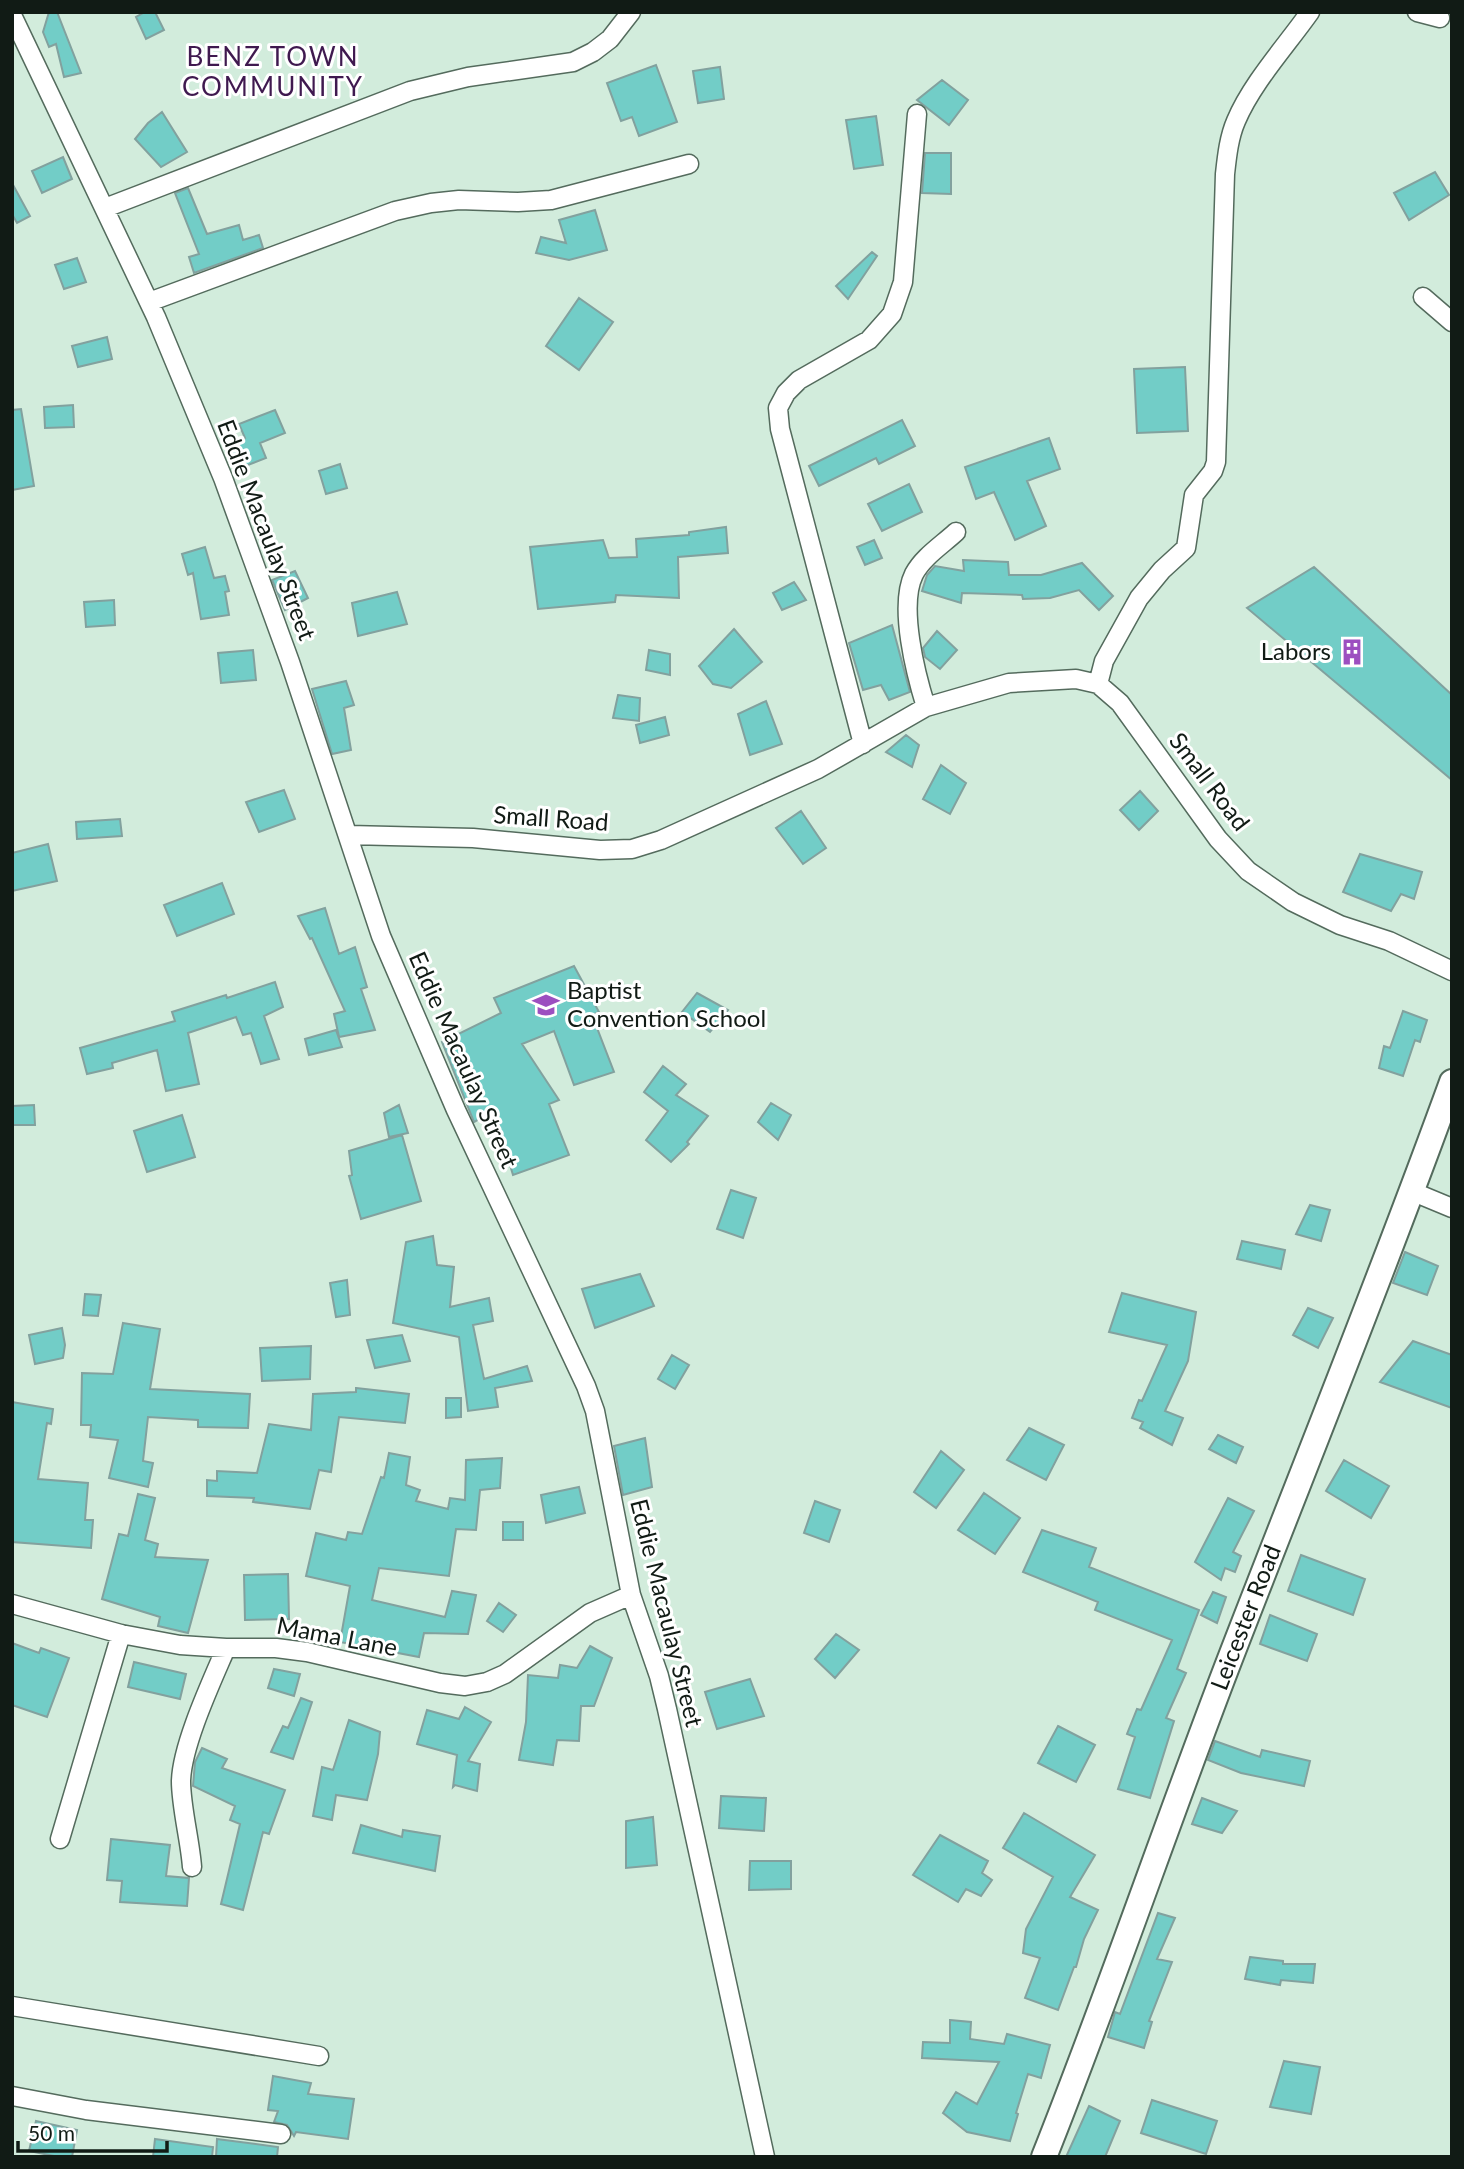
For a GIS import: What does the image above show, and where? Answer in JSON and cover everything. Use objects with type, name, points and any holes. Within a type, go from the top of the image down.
[{"type":"street","points":[[105,208],[410,91],[468,77],[573,62],[610,39],[631,12]]},
{"type":"street","points":[[1098,684],[1104,661],[1139,598],[1186,548],[1194,495],[1213,471],[1216,462],[1225,174],[1229,147],[1235,122],[1246,101],[1310,12]]},
{"type":"street","points":[[1417,12],[1440,18]]},
{"type":"street","name":"Eddie Macaulay Street","points":[[12,15],[149,302],[227,490],[290,662],[381,936],[456,1110],[586,1386],[594,1411],[631,1595],[656,1666],[664,1698],[765,2157]]},
{"type":"street","points":[[863,744],[780,429],[778,408],[786,393],[799,380],[869,340],[892,314],[903,282],[917,114]]},
{"type":"street","points":[[149,302],[395,211],[459,200],[551,200],[689,164]]},
{"type":"street","points":[[1423,297],[1452,322]]},
{"type":"street","points":[[926,707],[912,650],[909,596],[913,575],[924,559],[956,532]]},
{"type":"street","name":"Small Road","points":[[349,835],[472,838],[600,850],[632,849],[661,840],[806,775],[926,707],[1009,683],[1089,680],[1098,684],[1120,704],[1218,839],[1248,871],[1293,902],[1340,925],[1389,941],[1452,971]]},
{"type":"street","name":"Leicester Road","points":[[1044,2157],[1111,1985],[1227,1665],[1452,1082]]},
{"type":"street","points":[[1411,1191],[1452,1208]]},
{"type":"street","name":"Mama Lane","points":[[12,1604],[121,1634],[180,1645],[276,1648],[307,1652],[440,1683],[465,1686],[486,1682],[505,1674],[590,1613],[631,1595]]},
{"type":"street","points":[[60,1839],[121,1634]]},
{"type":"street","points":[[192,1867],[181,1781],[202,1706],[226,1648]]},
{"type":"street","points":[[12,2007],[178,2031],[319,2056]]},
{"type":"street","points":[[12,2096],[86,2110],[281,2134]]},
{"type":"building","points":[[49,12],[57,12],[81,73],[64,77],[56,44],[49,47],[43,32]]},
{"type":"building","points":[[145,12],[155,12],[164,30],[146,39],[136,17]]},
{"type":"building","points":[[656,65],[677,122],[639,136],[632,117],[621,121],[607,83]]},
{"type":"building","points":[[720,67],[724,99],[698,103],[693,71]]},
{"type":"building","points":[[942,80],[968,100],[949,125],[917,100]]},
{"type":"building","points":[[162,112],[187,152],[161,167],[135,139],[148,123]]},
{"type":"building","points":[[876,116],[883,165],[854,169],[846,120]]},
{"type":"building","points":[[925,153],[951,153],[951,194],[922,193]]},
{"type":"building","points":[[63,157],[72,179],[42,193],[32,171]]},
{"type":"building","points":[[1435,172],[1449,195],[1409,220],[1394,193]]},
{"type":"building","points":[[12,183],[30,216],[17,223],[12,214]]},
{"type":"building","points":[[188,188],[207,234],[239,225],[243,240],[259,235],[263,248],[194,273],[189,257],[199,254],[175,193]]},
{"type":"building","points":[[595,210],[607,250],[569,260],[536,253],[541,237],[566,243],[559,220]]},
{"type":"building","points":[[872,252],[877,256],[848,299],[836,286]]},
{"type":"building","points":[[77,258],[86,282],[64,289],[55,265]]},
{"type":"building","points":[[579,298],[613,322],[579,370],[546,346]]},
{"type":"building","points":[[107,337],[112,359],[78,367],[72,346]]},
{"type":"building","points":[[1185,367],[1188,431],[1137,433],[1134,369]]},
{"type":"building","points":[[73,405],[74,427],[45,428],[44,407]]},
{"type":"building","points":[[21,409],[34,486],[12,490],[12,410]]},
{"type":"building","points":[[275,410],[285,433],[260,443],[266,458],[235,470],[225,446],[245,438],[239,424]]},
{"type":"building","points":[[902,420],[915,446],[879,464],[876,458],[819,486],[809,466]]},
{"type":"building","points":[[1049,438],[1060,469],[1027,481],[1046,526],[1015,540],[994,492],[976,499],[965,467]]},
{"type":"building","points":[[340,464],[347,488],[326,494],[319,471]]},
{"type":"building","points":[[909,484],[922,512],[882,531],[868,504]]},
{"type":"building","points":[[726,527],[728,553],[678,557],[679,598],[616,595],[615,602],[538,609],[530,547],[603,540],[609,558],[637,557],[636,539],[689,535],[689,532]]},
{"type":"building","points":[[874,540],[882,558],[865,565],[857,547]]},
{"type":"building","points":[[205,547],[214,578],[225,576],[229,591],[225,592],[229,615],[201,619],[193,573],[188,575],[182,554]]},
{"type":"building","points":[[963,560],[1008,562],[1009,575],[1041,575],[1082,563],[1113,596],[1099,610],[1079,590],[1050,598],[1023,599],[1022,595],[962,593],[961,603],[922,591],[927,575],[935,566],[964,571]]},
{"type":"building","name":"Labors","points":[[1314,567],[1452,695],[1452,780],[1247,608]]},
{"type":"building","points":[[295,571],[308,598],[285,610],[272,580]]},
{"type":"building","points":[[794,582],[806,600],[782,610],[773,593]]},
{"type":"building","points":[[397,592],[407,624],[358,636],[352,603]]},
{"type":"building","points":[[114,600],[115,625],[86,627],[84,602]]},
{"type":"building","points":[[892,625],[910,692],[889,700],[881,685],[863,690],[849,643]]},
{"type":"building","points":[[734,629],[762,662],[731,688],[713,684],[699,666]]},
{"type":"building","points":[[937,631],[957,650],[940,669],[925,657],[923,648]]},
{"type":"building","points":[[253,650],[256,680],[221,683],[218,653]]},
{"type":"building","points":[[649,650],[670,654],[670,675],[646,670]]},
{"type":"building","points":[[346,681],[354,705],[344,708],[351,750],[332,754],[312,689]]},
{"type":"building","points":[[618,695],[640,698],[639,721],[613,718]]},
{"type":"building","points":[[766,701],[782,744],[750,755],[738,714]]},
{"type":"building","points":[[665,717],[669,735],[640,743],[636,725]]},
{"type":"building","points":[[906,735],[919,745],[912,767],[886,752]]},
{"type":"building","points":[[941,765],[966,783],[950,814],[923,799]]},
{"type":"building","points":[[284,790],[295,819],[259,832],[246,802]]},
{"type":"building","points":[[1140,791],[1158,811],[1139,830],[1120,810]]},
{"type":"building","points":[[801,811],[826,848],[803,864],[776,828]]},
{"type":"building","points":[[120,819],[122,836],[77,839],[76,822]]},
{"type":"building","points":[[48,844],[57,881],[12,891],[12,853]]},
{"type":"building","points":[[1360,854],[1422,872],[1414,899],[1401,894],[1391,911],[1343,892]]},
{"type":"building","points":[[222,883],[234,914],[177,936],[164,905]]},
{"type":"building","points":[[325,908],[339,954],[355,947],[367,987],[361,989],[375,1030],[339,1037],[334,1014],[345,1011],[312,938],[310,939],[298,916]]},
{"type":"building","points":[[574,966],[599,1012],[592,1015],[614,1072],[574,1085],[554,1031],[522,1044],[559,1100],[549,1104],[569,1155],[513,1175],[497,1122],[495,1123],[490,1113],[474,1122],[442,1042],[501,1013],[494,998]]},
{"type":"building","points":[[275,982],[283,1007],[264,1016],[279,1059],[261,1064],[251,1033],[243,1035],[236,1017],[188,1033],[199,1084],[166,1091],[157,1050],[112,1063],[113,1068],[87,1074],[80,1048],[175,1021],[172,1012]]},
{"type":"building","points":[[697,993],[728,1010],[710,1032],[682,1012]]},
{"type":"building","points":[[1403,1011],[1427,1020],[1420,1042],[1415,1040],[1403,1076],[1379,1068],[1384,1046],[1390,1048]]},
{"type":"building","points":[[336,1030],[342,1047],[309,1055],[305,1039]]},
{"type":"building","points":[[663,1066],[686,1084],[676,1095],[708,1116],[687,1142],[689,1144],[671,1162],[646,1140],[668,1111],[644,1092]]},
{"type":"building","points":[[771,1103],[791,1115],[778,1140],[758,1122]]},
{"type":"building","points":[[34,1105],[35,1125],[12,1125],[12,1106]]},
{"type":"building","points":[[399,1105],[408,1133],[389,1137],[384,1113]]},
{"type":"building","points":[[182,1115],[195,1157],[147,1172],[134,1131]]},
{"type":"building","points":[[402,1135],[421,1201],[361,1219],[349,1176],[352,1175],[349,1151]]},
{"type":"building","points":[[731,1190],[756,1198],[743,1238],[717,1229]]},
{"type":"building","points":[[1310,1205],[1330,1210],[1321,1241],[1296,1234]]},
{"type":"building","points":[[433,1236],[437,1265],[454,1267],[450,1307],[489,1298],[493,1321],[473,1325],[484,1379],[527,1366],[532,1381],[495,1388],[498,1407],[468,1411],[459,1337],[393,1323],[406,1242]]},
{"type":"building","points":[[1242,1241],[1285,1250],[1281,1269],[1237,1259]]},
{"type":"building","points":[[1405,1252],[1438,1266],[1427,1295],[1393,1283]]},
{"type":"building","points":[[640,1274],[654,1306],[595,1328],[582,1289]]},
{"type":"building","points":[[347,1280],[350,1315],[336,1317],[330,1283]]},
{"type":"building","points":[[1122,1293],[1196,1312],[1188,1361],[1165,1411],[1183,1418],[1172,1445],[1140,1428],[1143,1422],[1132,1418],[1167,1345],[1109,1332]]},
{"type":"building","points":[[85,1294],[101,1295],[98,1316],[83,1315]]},
{"type":"building","points":[[1308,1308],[1333,1318],[1318,1348],[1293,1335]]},
{"type":"building","points":[[123,1323],[160,1329],[150,1389],[250,1394],[248,1428],[198,1427],[198,1420],[148,1417],[143,1461],[153,1463],[148,1487],[109,1478],[118,1440],[90,1437],[91,1425],[81,1425],[82,1373],[113,1374]]},
{"type":"building","points":[[62,1328],[65,1345],[63,1358],[35,1364],[29,1335]]},
{"type":"building","points":[[402,1335],[410,1361],[375,1368],[367,1340]]},
{"type":"building","points":[[1413,1341],[1452,1355],[1452,1408],[1380,1382]]},
{"type":"building","points":[[311,1346],[310,1379],[262,1381],[260,1348]]},
{"type":"building","points":[[672,1355],[689,1365],[675,1389],[658,1379]]},
{"type":"building","points":[[356,1388],[409,1394],[405,1423],[339,1417],[331,1472],[319,1470],[310,1509],[253,1502],[254,1498],[207,1496],[207,1480],[217,1481],[217,1471],[257,1473],[269,1424],[311,1430],[313,1394],[356,1392]]},
{"type":"building","points":[[446,1398],[461,1398],[461,1417],[446,1418]]},
{"type":"building","points":[[12,1402],[53,1409],[51,1424],[47,1423],[38,1479],[88,1483],[85,1520],[93,1520],[91,1548],[12,1542]]},
{"type":"building","points":[[1029,1428],[1064,1445],[1046,1480],[1007,1460]]},
{"type":"building","points":[[1218,1435],[1243,1447],[1236,1463],[1209,1449]]},
{"type":"building","points":[[645,1438],[652,1487],[623,1495],[614,1446]]},
{"type":"building","points":[[941,1451],[964,1470],[936,1508],[914,1492]]},
{"type":"building","points":[[389,1453],[410,1457],[406,1485],[420,1490],[416,1501],[448,1509],[450,1498],[465,1500],[466,1460],[502,1458],[500,1488],[480,1490],[476,1530],[456,1529],[449,1576],[379,1568],[372,1600],[445,1617],[452,1591],[476,1595],[468,1634],[424,1633],[419,1657],[340,1642],[350,1586],[306,1576],[316,1533],[346,1540],[348,1532],[362,1534],[381,1477],[384,1478]]},
{"type":"building","points":[[1344,1460],[1389,1486],[1371,1518],[1326,1491]]},
{"type":"building","points":[[579,1487],[585,1513],[546,1523],[541,1495]]},
{"type":"building","points":[[984,1493],[1020,1518],[995,1554],[958,1530]]},
{"type":"building","points":[[138,1494],[155,1498],[145,1540],[158,1544],[155,1557],[208,1560],[188,1633],[158,1626],[160,1617],[102,1599],[119,1534],[128,1536]]},
{"type":"building","points":[[1228,1498],[1254,1511],[1233,1552],[1241,1556],[1235,1572],[1225,1568],[1221,1580],[1195,1562]]},
{"type":"building","points":[[815,1501],[840,1510],[829,1542],[804,1533]]},
{"type":"building","points":[[503,1522],[523,1522],[523,1540],[503,1540]]},
{"type":"building","points":[[1042,1530],[1096,1548],[1089,1567],[1199,1610],[1177,1669],[1186,1673],[1166,1718],[1174,1721],[1150,1798],[1118,1789],[1135,1737],[1127,1734],[1137,1709],[1141,1710],[1172,1640],[1095,1610],[1098,1602],[1023,1572]]},
{"type":"building","points":[[1301,1555],[1365,1579],[1353,1615],[1288,1591]]},
{"type":"building","points":[[288,1574],[289,1619],[245,1620],[244,1575]]},
{"type":"building","points":[[1213,1592],[1226,1597],[1217,1623],[1201,1615]]},
{"type":"building","points":[[499,1603],[516,1615],[503,1632],[487,1621]]},
{"type":"building","points":[[1270,1615],[1317,1634],[1307,1661],[1260,1644]]},
{"type":"building","points":[[836,1634],[859,1650],[835,1678],[815,1659]]},
{"type":"building","points":[[12,1643],[39,1653],[41,1648],[69,1658],[47,1717],[12,1705]]},
{"type":"building","points":[[590,1646],[612,1658],[594,1706],[581,1706],[579,1741],[557,1740],[553,1765],[519,1760],[526,1722],[528,1675],[558,1678],[560,1665],[577,1668]]},
{"type":"building","points":[[134,1662],[186,1674],[180,1699],[128,1687]]},
{"type":"building","points":[[274,1669],[300,1674],[294,1696],[268,1688]]},
{"type":"building","points":[[750,1679],[764,1716],[717,1729],[705,1692]]},
{"type":"building","points":[[301,1698],[312,1702],[293,1759],[271,1752],[283,1726],[288,1728]]},
{"type":"building","points":[[465,1707],[491,1722],[468,1761],[480,1764],[477,1791],[455,1785],[453,1787],[457,1755],[417,1744],[427,1710],[459,1719]]},
{"type":"building","points":[[349,1720],[380,1732],[378,1754],[367,1800],[336,1795],[332,1820],[313,1816],[322,1767],[333,1770]]},
{"type":"building","points":[[1058,1726],[1095,1745],[1076,1782],[1038,1763]]},
{"type":"building","points":[[1215,1741],[1260,1757],[1262,1750],[1310,1761],[1304,1786],[1241,1773],[1208,1760]]},
{"type":"building","points":[[202,1748],[227,1759],[222,1768],[285,1790],[269,1834],[263,1832],[243,1910],[221,1904],[240,1824],[230,1820],[235,1806],[193,1786],[195,1762]]},
{"type":"building","points":[[721,1796],[766,1798],[764,1831],[719,1828]]},
{"type":"building","points":[[1202,1798],[1237,1811],[1222,1833],[1192,1824]]},
{"type":"building","points":[[1024,1813],[1095,1855],[1070,1897],[1098,1910],[1084,1939],[1076,1967],[1058,2010],[1025,1998],[1040,1958],[1023,1953],[1026,1929],[1053,1877],[1003,1848]]},
{"type":"building","points":[[653,1817],[657,1865],[626,1868],[626,1821]]},
{"type":"building","points":[[361,1825],[402,1837],[403,1830],[440,1836],[435,1871],[353,1853]]},
{"type":"building","points":[[940,1835],[988,1861],[982,1873],[992,1880],[981,1896],[966,1889],[958,1902],[913,1875]]},
{"type":"building","points":[[111,1839],[170,1845],[166,1876],[189,1878],[187,1906],[120,1902],[122,1881],[107,1880]]},
{"type":"building","points":[[750,1861],[791,1861],[791,1889],[749,1890]]},
{"type":"building","points":[[1158,1913],[1175,1918],[1157,1959],[1172,1962],[1149,2021],[1152,2022],[1144,2048],[1108,2037],[1115,2012],[1120,2014]]},
{"type":"building","points":[[1250,1957],[1283,1961],[1283,1964],[1315,1964],[1313,1983],[1281,1980],[1280,1985],[1245,1979]]},
{"type":"building","points":[[950,2020],[971,2022],[970,2039],[1004,2044],[1007,2034],[1050,2045],[1041,2078],[1028,2074],[1010,2141],[967,2132],[943,2113],[956,2092],[977,2104],[999,2062],[922,2058],[923,2042],[950,2043]]},
{"type":"building","points":[[1284,2061],[1320,2067],[1311,2114],[1270,2107]]},
{"type":"building","points":[[273,2076],[311,2083],[308,2094],[354,2099],[348,2139],[296,2132],[294,2136],[287,2125],[274,2122],[278,2111],[268,2110]]},
{"type":"building","points":[[1152,2100],[1217,2121],[1206,2154],[1141,2133]]},
{"type":"building","points":[[1089,2106],[1120,2121],[1105,2157],[1066,2157]]},
{"type":"building","points":[[36,2121],[77,2130],[72,2157],[29,2151]]},
{"type":"building","points":[[155,2139],[213,2147],[212,2157],[153,2157]]},
{"type":"building","points":[[217,2139],[278,2147],[277,2157],[216,2157]]},
{"type":"place","name":"Labors","points":[[1352,652]]},
{"type":"place","name":"Baptist Convention School","points":[[546,1005]]},
{"type":"district","name":"BENZ TOWN COMMUNITY","points":[[273,72]]}]
